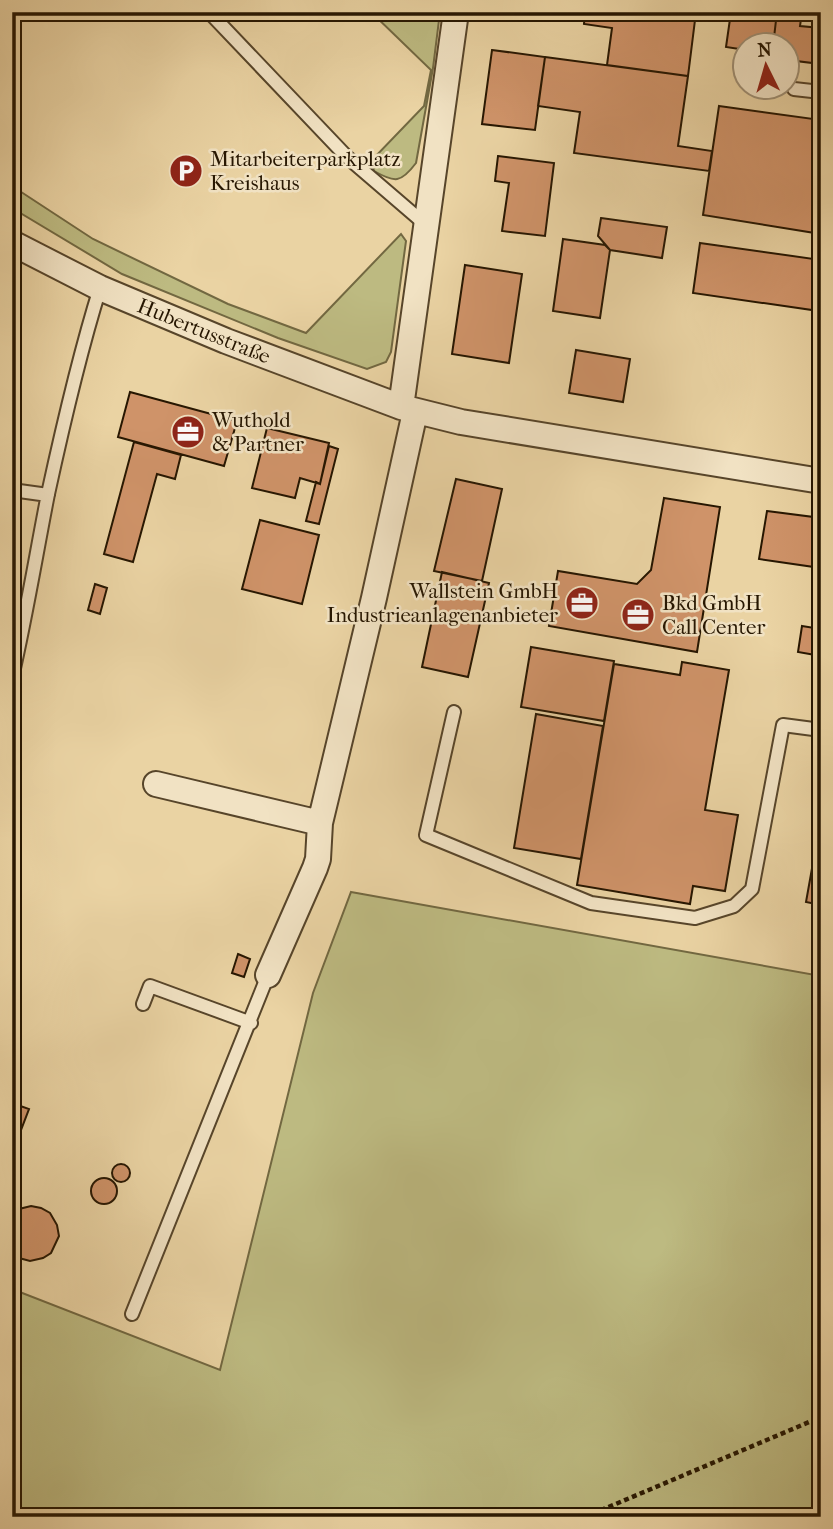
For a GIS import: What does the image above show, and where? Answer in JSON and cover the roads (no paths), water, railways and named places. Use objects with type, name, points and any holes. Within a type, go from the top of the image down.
[{"type":"street","points":[[268,975],[318,859],[320,823],[374,598],[408,409],[425,223],[456,12]]},
{"type":"street","name":"Hubertusstraße","points":[[12,243],[100,288],[226,341],[408,409],[461,422],[821,481]]},
{"type":"street","points":[[156,784],[320,823]]},
{"type":"lane","points":[[209,12],[366,175],[425,223]]},
{"type":"lane","points":[[802,90],[821,92]]},
{"type":"lane","points":[[12,677],[29,607],[48,495],[100,288]]},
{"type":"lane","points":[[12,490],[48,495]]},
{"type":"lane","points":[[454,712],[426,835],[591,902],[695,918],[734,906],[752,890],[783,724],[821,730]]},
{"type":"lane","points":[[132,1314],[268,975]]},
{"type":"lane","points":[[143,1004],[150,986],[251,1023]]},
{"type":"place","name":"Mitarbeiterparkplatz Kreishaus","points":[[186,171]]},
{"type":"place","name":"Wuthold & Partner","points":[[188,432]]},
{"type":"place","name":"Wallstein GmbH Industrieanlagenanbieter","points":[[582,603]]},
{"type":"place","name":"Bkd GmbH Call Center","points":[[638,615]]}]
